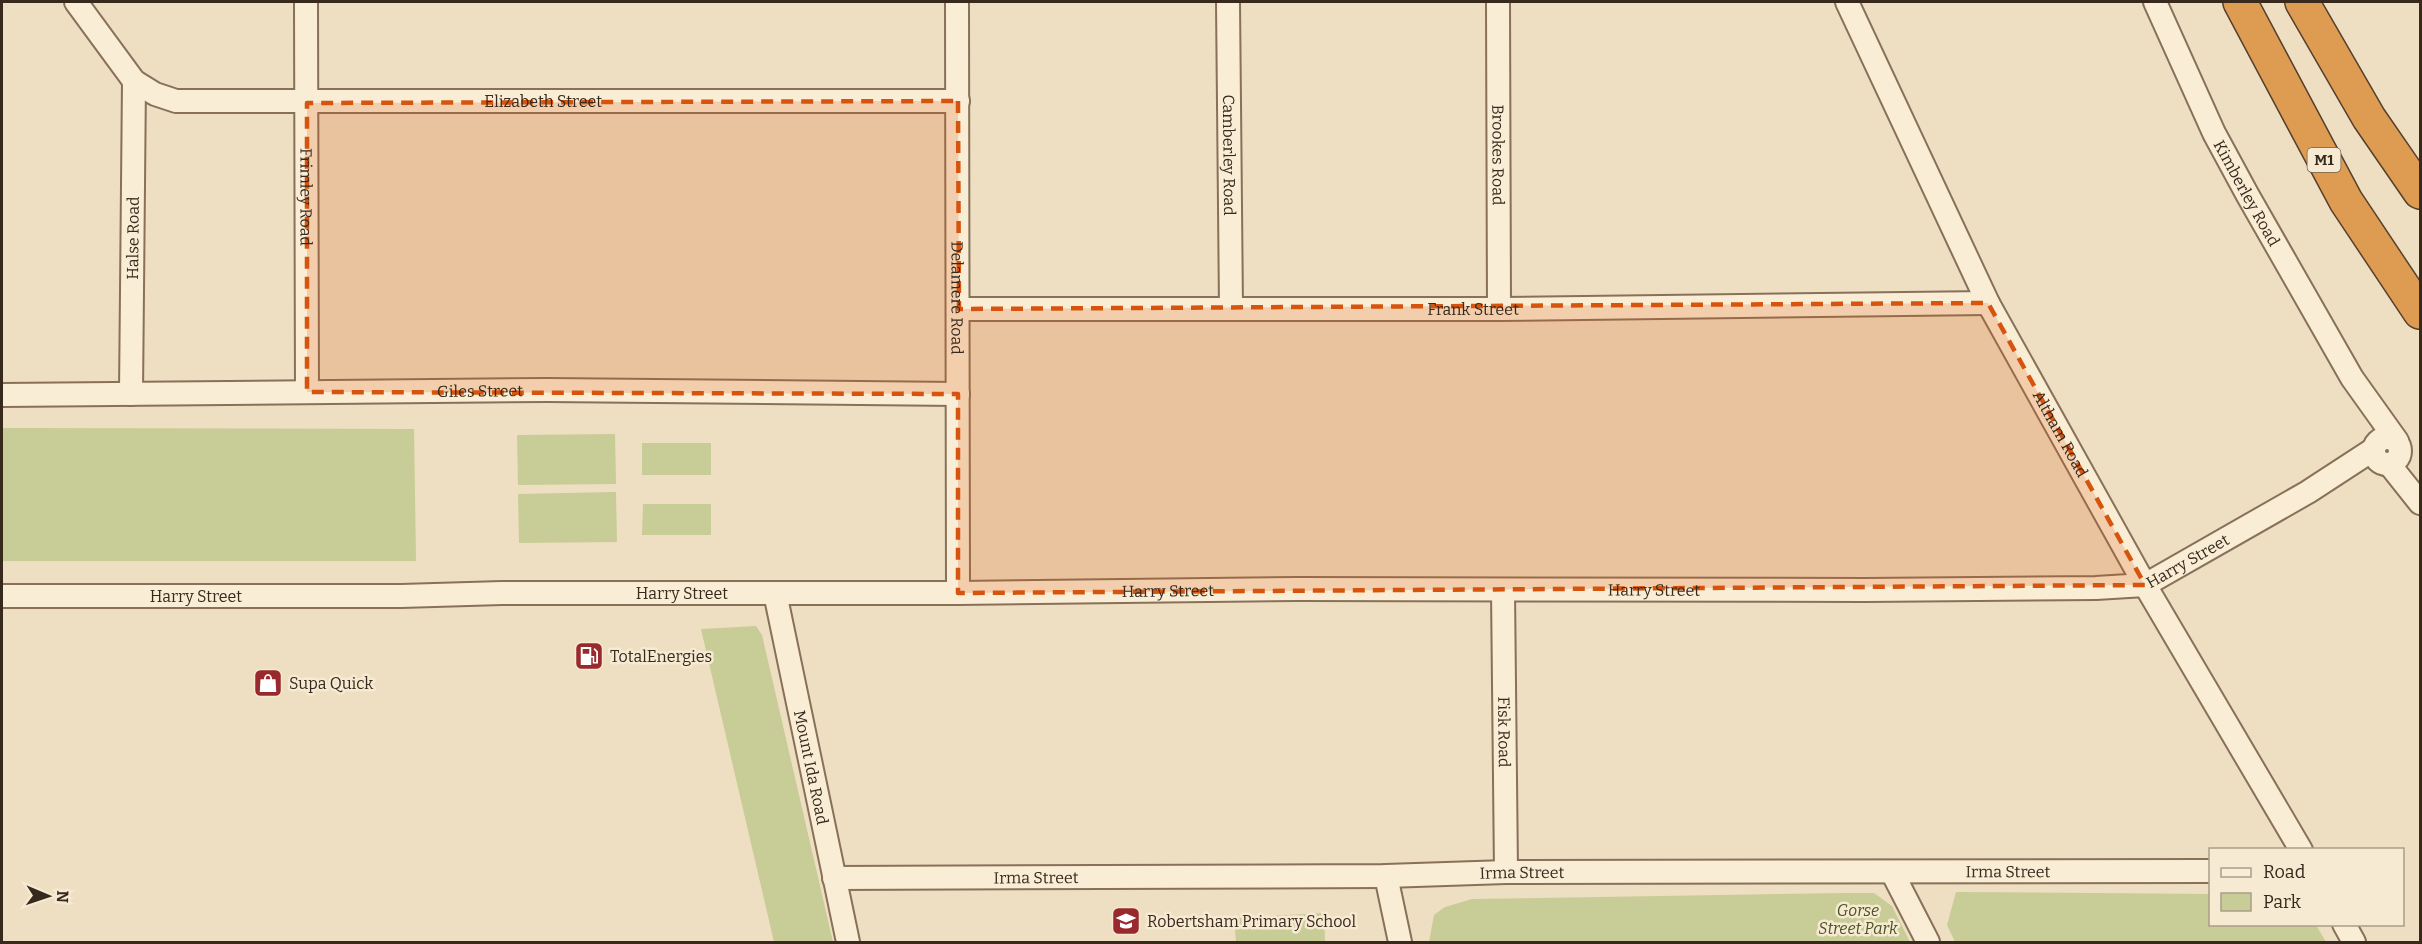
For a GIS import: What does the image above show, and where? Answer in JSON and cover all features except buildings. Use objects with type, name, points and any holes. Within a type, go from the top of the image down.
[{"type":"highway","name":"M1","points":[[2240,2],[2346,201],[2421,312]]},
{"type":"highway","points":[[2302,2],[2369,118],[2421,192]]},
{"type":"street","points":[[76,2],[134,81]]},
{"type":"street","name":"Frimley Road","points":[[306,2],[307,392]]},
{"type":"street","name":"Delamere Road","points":[[957,2],[958,593]]},
{"type":"street","name":"Camberley Road","points":[[1228,2],[1231,308]]},
{"type":"street","name":"Brookes Road","points":[[1498,2],[1499,309]]},
{"type":"street","name":"Altham Road","points":[[1847,2],[1988,303],[2145,585],[2300,848]]},
{"type":"street","name":"Kimberley Road","points":[[2155,2],[2214,133],[2352,378],[2387,452],[2421,503]]},
{"type":"street","name":"Elizabeth Street","points":[[134,81],[155,94],[176,102],[958,101]]},
{"type":"street","name":"Halse Road","points":[[132,394],[134,81]]},
{"type":"street","name":"Frank Street","points":[[959,309],[1499,309],[1988,303]]},
{"type":"street","name":"Giles Street","points":[[2,395],[547,390],[958,394]]},
{"type":"street","name":"Kimberley Road","points":[[2387,452],[2421,492]]},
{"type":"street","name":"Harry Street","points":[[2,596],[958,593],[1298,589],[1503,591],[2096,588],[2145,585],[2308,492],[2387,452]]},
{"type":"street","name":"Fisk Road","points":[[1503,591],[1506,872]]},
{"type":"street","name":"Mount Ida Road","points":[[775,593],[848,942]]},
{"type":"street","name":"Irma Street","points":[[834,878],[1386,876],[1506,872],[2209,871]]},
{"type":"street","points":[[1893,872],[1928,942]]},
{"type":"street","points":[[1386,876],[1400,942]]},
{"type":"street","points":[[2345,926],[2354,942]]},
{"type":"highlighted area","points":[[958,101],[959,309],[1988,303],[2145,585],[958,593],[958,394],[307,392],[307,103]]},
{"type":"green space","points":[[2,428],[414,429],[416,561],[2,561]]},
{"type":"green space","points":[[615,434],[616,484],[518,485],[517,435]]},
{"type":"green space","points":[[642,443],[711,443],[711,475],[642,475]]},
{"type":"green space","points":[[616,492],[617,542],[519,543],[518,494]]},
{"type":"green space","points":[[643,504],[711,504],[711,535],[642,535]]},
{"type":"green space","points":[[756,626],[762,635],[833,942],[774,942],[701,629]]},
{"type":"green space","points":[[1956,892],[2209,894],[2209,926],[2317,926],[2326,942],[1955,942],[1947,925]]},
{"type":"green space","name":"Gorse Street Park","points":[[1874,893],[1892,906],[1910,942],[1429,942],[1434,915],[1445,907],[1472,899]]},
{"type":"green space","points":[[1324,913],[1325,942],[1236,942],[1234,918]]},
{"type":"place","name":"TotalEnergies","points":[[589,656]]},
{"type":"place","name":"Supa Quick","points":[[268,683]]},
{"type":"place","name":"Robertsham Primary School","points":[[1126,921]]}]
